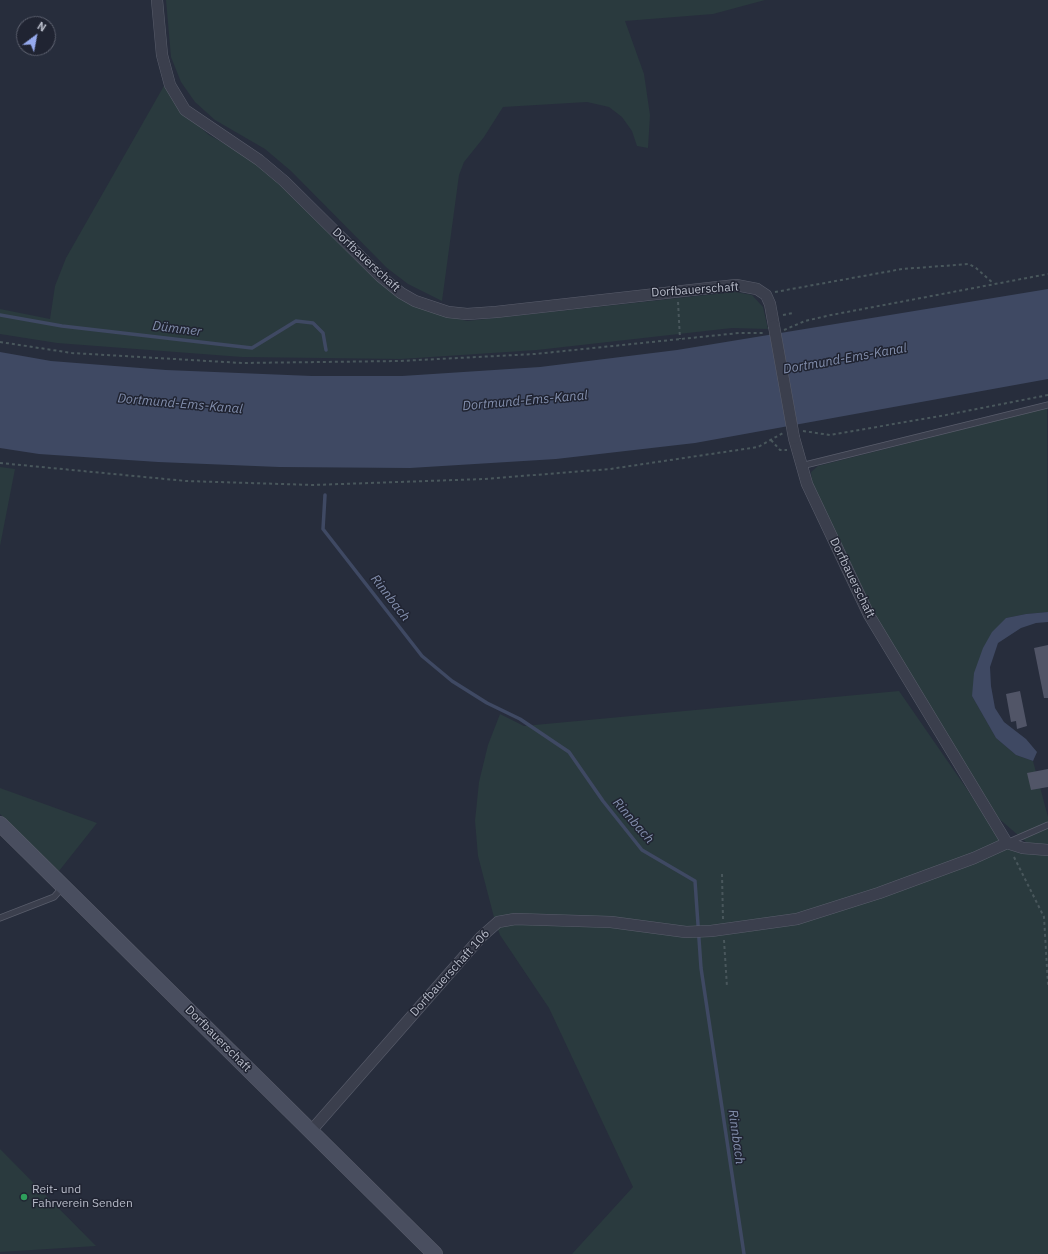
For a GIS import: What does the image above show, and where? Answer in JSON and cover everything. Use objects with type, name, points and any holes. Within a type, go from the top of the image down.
[{"type":"street","name":"Dorfbauerschaft","points":[[157,0],[162,55],[170,86],[185,110],[203,124],[239,145],[284,181],[380,276],[401,293],[428,306],[448,312],[467,314],[496,312],[678,290],[736,285],[757,289],[766,294],[770,304],[793,433],[806,484],[869,615],[1007,843]]},
{"type":"street","name":"Dorfbauerschaft","points":[[0,824],[435,1254]]},
{"type":"street","points":[[1007,843],[1023,848],[1048,850]]},
{"type":"street","name":"Dorfbauerschaft 106","points":[[311,1131],[481,937],[498,922],[515,919],[611,922],[686,932],[711,931],[797,919],[878,893],[974,858],[1007,843]]},
{"type":"lane","points":[[801,466],[1048,405]]},
{"type":"lane","points":[[1007,843],[1048,825]]},
{"type":"lane","points":[[0,918],[54,897],[64,886]]},
{"type":"path","points":[[766,294],[902,269],[969,264],[976,268],[993,283]]},
{"type":"path","points":[[0,342],[72,353],[242,363],[400,361],[535,354],[774,330],[831,315],[993,283],[1048,274]]},
{"type":"path","points":[[678,290],[680,339]]},
{"type":"path","points":[[0,463],[186,481],[313,486],[484,479],[610,469],[758,447],[771,440],[793,433],[830,435],[946,415],[1048,394]]},
{"type":"path","points":[[771,440],[780,450]]},
{"type":"path","points":[[1007,843],[1044,918],[1048,985]]},
{"type":"shaded area","points":[[166,0],[765,0],[713,14],[625,21],[644,74],[650,115],[648,148],[637,146],[632,131],[622,117],[609,107],[587,102],[503,107],[484,137],[464,162],[459,175],[442,301],[408,284],[387,268],[291,171],[265,149],[215,120],[195,102],[181,82],[171,57]]},
{"type":"shaded area","points":[[165,84],[186,115],[209,135],[258,162],[427,311],[467,321],[735,292],[752,295],[763,307],[768,329],[732,328],[537,350],[401,359],[242,357],[57,343],[0,334],[0,309],[50,319],[55,286],[66,258]]},
{"type":"shaded area","points":[[1047,408],[1048,612],[1006,618],[972,696],[996,738],[1016,755],[1033,761],[1048,817],[1048,847],[1041,847],[1026,842],[997,817],[873,612],[812,482],[811,472],[818,466]]},
{"type":"shaded area","points":[[0,467],[15,469],[0,546]]},
{"type":"shaded area","points":[[899,691],[998,834],[1048,854],[1048,1254],[572,1254],[633,1187],[549,1008],[500,935],[495,921],[478,856],[475,821],[479,782],[488,745],[500,714],[524,726]]},
{"type":"shaded area","points":[[0,788],[97,823],[59,871],[0,814]]},
{"type":"shaded area","name":"Reit- und Fahrverein Senden","points":[[0,1149],[96,1246],[0,1252]]},
{"type":"water","name":"Dortmund-Ems-Kanal","points":[[1048,289],[1048,379],[695,443],[556,459],[410,468],[279,467],[158,462],[39,454],[0,448],[0,352],[51,361],[166,370],[312,376],[402,376],[540,367],[677,350]]},
{"type":"water","points":[[1048,612],[1048,622],[1036,623],[1021,628],[998,643],[990,667],[991,686],[995,708],[1004,722],[1026,739],[1037,752],[1033,761],[1016,755],[996,738],[972,696],[974,673],[983,648],[992,632],[1006,618]]},
{"type":"building","points":[[1048,645],[1048,698],[1044,698],[1034,648]]},
{"type":"building","points":[[1020,691],[1027,726],[1017,729],[1016,721],[1011,722],[1006,694]]},
{"type":"building","points":[[1048,769],[1048,787],[1031,790],[1027,773]]},
{"type":"waterway","name":"Dümmer","points":[[0,315],[62,326],[252,348],[296,321],[313,323],[323,333],[326,350]]},
{"type":"waterway","name":"Rinnbach","points":[[325,495],[323,529],[422,656],[452,681],[487,703],[520,719],[569,752],[603,801],[642,850],[695,881],[701,968],[744,1254]]},
{"type":"place","name":"Reit- und Fahrverein Senden","points":[[24,1197]]}]
